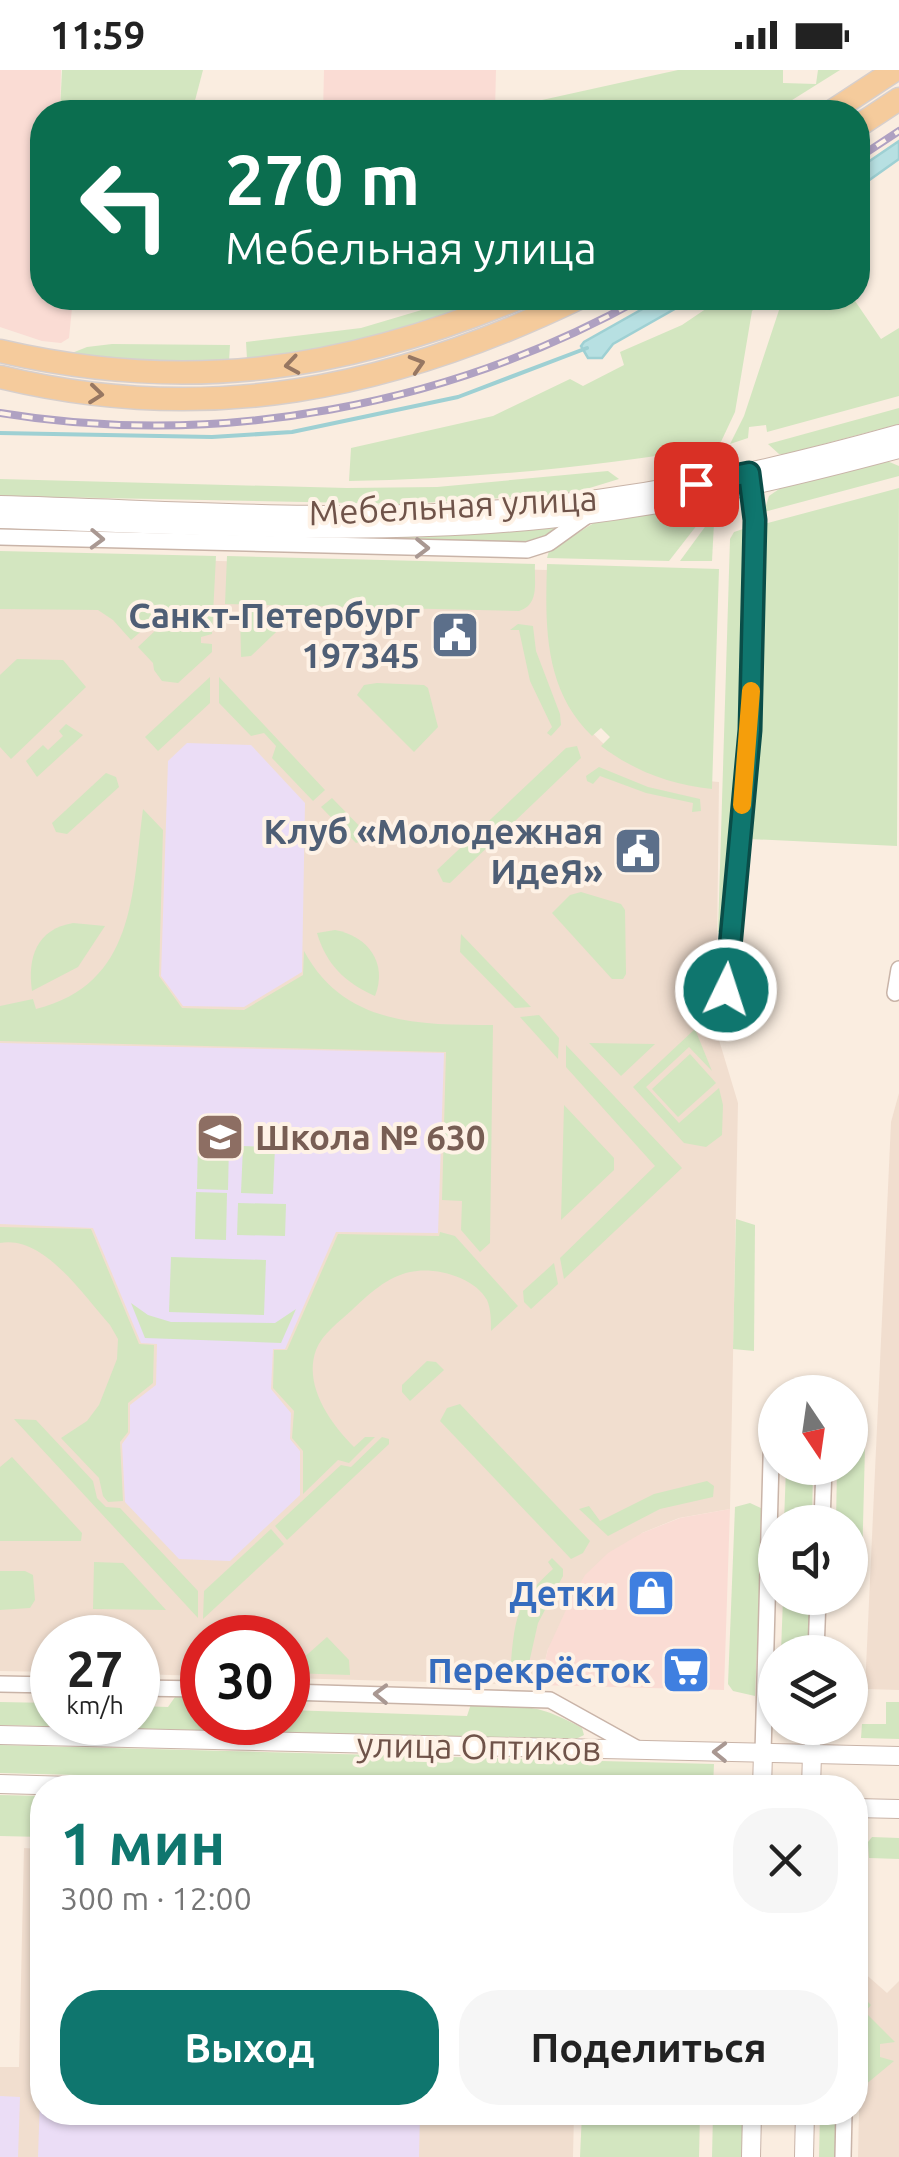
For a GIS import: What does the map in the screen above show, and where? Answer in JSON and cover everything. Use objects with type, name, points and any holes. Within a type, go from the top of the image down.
[{"type":"main road","points":[[849,100],[895,70]]},
{"type":"main road","points":[[870,118],[899,99]]},
{"type":"main road","points":[[0,351],[104,371],[238,372],[303,364],[401,341],[485,310]]},
{"type":"main road","points":[[0,377],[139,399],[194,400],[311,390],[378,376],[460,350],[551,310]]},
{"type":"street","name":"Мебельная улица","points":[[0,505],[432,513],[571,502],[750,480],[899,434]]},
{"type":"street","name":"Мебельная улица","points":[[0,519],[383,528],[486,524],[588,515],[899,449]]},
{"type":"street","points":[[726,990],[750,730],[755,520],[750,480]]},
{"type":"street","points":[[0,537],[527,550],[549,543],[588,515]]},
{"type":"street","points":[[895,993],[899,969]]},
{"type":"street","points":[[762,1775],[770,1485]]},
{"type":"street","points":[[0,1684],[30,1685]]},
{"type":"street","points":[[310,1693],[550,1700],[640,1750]]},
{"type":"street","name":"улица Оптиков","points":[[0,1735],[899,1756]]},
{"type":"street","points":[[811,1775],[812,1745]]},
{"type":"street","points":[[0,1784],[30,1785]]},
{"type":"street","points":[[868,1808],[899,1809]]},
{"type":"street","points":[[751,2157],[752,2125]]},
{"type":"street","points":[[804,2157],[805,2125]]},
{"type":"street","points":[[843,2157],[844,2125]]},
{"type":"shaded area","points":[[0,70],[61,70],[60,100],[30,100],[30,310],[72,310],[69,338],[61,343],[42,341],[0,327]]},
{"type":"shaded area","points":[[324,70],[496,70],[495,100],[323,100]]},
{"type":"shaded area","points":[[0,555],[547,570],[585,726],[608,748],[697,780],[719,782],[716,1030],[738,1103],[730,1509],[679,1518],[642,1533],[548,1649],[539,1685],[310,1679],[310,1615],[180,1615],[180,1675],[160,1675],[160,1615],[30,1615],[30,1672],[0,1671]]},
{"type":"shaded area","points":[[187,743],[251,745],[305,803],[302,972],[244,1007],[183,1006],[161,976],[168,761]]},
{"type":"shaded area","name":"Школа № 630","points":[[0,1043],[444,1053],[438,1233],[336,1232],[285,1349],[273,1349],[271,1389],[291,1413],[290,1439],[300,1451],[300,1495],[230,1561],[179,1559],[125,1502],[122,1444],[130,1433],[130,1405],[156,1385],[157,1344],[141,1343],[93,1228],[0,1224]]},
{"type":"shaded area","points":[[899,1093],[899,1690],[868,1689],[891,1122]]},
{"type":"shaded area","points":[[730,1509],[724,1690],[539,1685],[548,1649],[571,1599],[585,1575],[608,1553],[642,1533],[680,1518]]},
{"type":"shaded area","points":[[24,1848],[30,1848],[30,2125],[574,2125],[573,2157],[0,2157],[0,2067],[19,2067]]},
{"type":"shaded area","points":[[868,1976],[887,1993],[899,1981],[899,2157],[858,2157],[859,2125],[868,2125]]},
{"type":"shaded area","points":[[0,2096],[20,2097],[18,2157],[0,2157]]},
{"type":"shaded area","points":[[39,2125],[420,2125],[419,2157],[38,2157]]},
{"type":"green space","points":[[62,70],[203,70],[195,100],[61,100]]},
{"type":"green space","points":[[678,70],[783,70],[783,83],[816,84],[818,70],[840,70],[792,100],[542,100]]},
{"type":"green space","points":[[422,310],[459,310],[370,338],[247,359],[246,342],[361,328]]},
{"type":"green space","points":[[704,310],[753,310],[735,412],[719,446],[535,471],[349,481],[351,448],[493,416],[570,379],[583,386],[624,365],[620,352],[682,325]]},
{"type":"green space","points":[[779,310],[861,310],[881,339],[899,328],[899,396],[767,432],[766,425],[749,427],[748,438],[730,444],[744,416]]},
{"type":"green space","points":[[230,345],[229,361],[164,363],[67,355],[87,347]]},
{"type":"green space","points":[[899,408],[899,424],[786,454],[779,454],[768,444]]},
{"type":"green space","points":[[887,461],[899,466],[899,476],[764,512],[769,496],[782,487]]},
{"type":"green space","points":[[608,471],[619,479],[583,490],[405,504],[0,496],[0,479],[437,487]]},
{"type":"green space","points":[[899,488],[897,846],[749,839],[758,730],[764,524]]},
{"type":"green space","points":[[715,502],[669,561],[547,558],[549,551],[597,521]]},
{"type":"green space","points":[[710,520],[714,523],[712,561],[680,561]]},
{"type":"green space","points":[[555,526],[556,530],[545,537],[524,544],[311,538],[311,535]]},
{"type":"green space","points":[[746,528],[741,729],[722,932],[718,932],[730,539],[734,532]]},
{"type":"green space","points":[[0,551],[216,556],[212,634],[201,637],[201,643],[212,644],[212,652],[178,683],[162,681],[153,663],[138,647],[157,629],[151,623],[131,640],[98,610],[0,609]]},
{"type":"green space","points":[[227,556],[535,564],[534,592],[530,604],[519,611],[225,604]]},
{"type":"green space","points":[[547,564],[719,569],[712,789],[668,780],[626,763],[601,746],[610,737],[601,728],[592,736],[576,718],[564,698],[551,656],[546,611]]},
{"type":"green space","points":[[240,610],[298,611],[251,656],[241,657]]},
{"type":"green space","points":[[518,624],[533,626],[536,651],[560,714],[561,725],[551,736],[547,733],[552,727],[530,681],[519,630],[510,630]]},
{"type":"green space","points":[[17,659],[63,660],[86,687],[11,759],[0,747],[0,675]]},
{"type":"green space","points":[[210,677],[210,703],[158,751],[145,737]]},
{"type":"green space","points":[[219,677],[325,790],[313,801],[272,758],[276,746],[264,733],[251,736],[219,703]]},
{"type":"green space","points":[[364,685],[428,688],[438,727],[414,752],[357,695]]},
{"type":"green space","points":[[66,724],[83,735],[37,777],[26,761],[43,745],[48,750],[63,736],[59,731]]},
{"type":"green space","points":[[577,746],[581,758],[450,883],[443,882],[437,870],[566,748]]},
{"type":"green space","points":[[599,767],[648,787],[700,799],[701,811],[692,812],[693,803],[646,793],[600,776],[593,784],[587,781],[586,776]]},
{"type":"green space","points":[[106,773],[116,777],[119,787],[67,834],[56,832],[52,823]]},
{"type":"green space","points":[[332,798],[371,838],[356,843],[321,807]]},
{"type":"green space","points":[[143,809],[163,830],[159,976],[182,1008],[244,1010],[303,975],[304,951],[340,994],[362,1007],[411,1021],[493,1025],[490,1243],[480,1252],[461,1230],[462,1201],[442,1200],[446,1052],[0,1041],[0,1006],[33,999],[36,1009],[69,997],[93,979],[111,957],[131,903]]},
{"type":"green space","points":[[581,892],[621,904],[625,910],[623,979],[612,979],[552,913],[570,895]]},
{"type":"green space","points":[[73,923],[105,926],[78,967],[32,991],[31,967],[37,946],[51,931]]},
{"type":"green space","points":[[335,930],[357,938],[372,953],[379,973],[375,996],[346,979],[331,963],[317,933]]},
{"type":"green space","points":[[461,934],[531,1007],[515,1008],[460,952]]},
{"type":"green space","points":[[539,1015],[559,1038],[558,1059],[520,1017]]},
{"type":"green space","points":[[695,1029],[712,1071],[689,1047],[646,1087],[679,1123],[719,1088],[722,1135],[706,1147],[684,1143],[633,1087]]},
{"type":"green space","points":[[589,1043],[655,1044],[621,1076]]},
{"type":"green space","points":[[566,1045],[682,1168],[564,1279],[560,1258],[655,1166],[566,1067]]},
{"type":"green space","points":[[690,1054],[716,1083],[678,1117],[652,1089]]},
{"type":"green space","points":[[564,1105],[614,1158],[614,1170],[561,1220]]},
{"type":"green space","points":[[198,1143],[229,1144],[228,1190],[197,1189]]},
{"type":"green space","points":[[243,1146],[275,1147],[273,1194],[241,1193]]},
{"type":"green space","points":[[196,1192],[227,1193],[226,1240],[195,1239]]},
{"type":"green space","points":[[238,1203],[286,1204],[285,1236],[237,1235]]},
{"type":"green space","points":[[736,1219],[755,1225],[754,1351],[733,1349]]},
{"type":"green space","points":[[0,1227],[91,1229],[139,1344],[154,1345],[153,1383],[128,1403],[128,1432],[120,1442],[123,1501],[108,1502],[99,1478],[61,1438],[87,1421],[99,1405],[117,1359],[118,1339],[75,1284],[47,1258],[32,1248],[0,1243]]},
{"type":"green space","points":[[440,1232],[455,1236],[518,1306],[491,1331],[489,1307],[481,1292],[464,1279],[430,1271],[402,1274],[365,1298],[319,1344],[313,1377],[328,1416],[354,1447],[365,1437],[375,1437],[349,1463],[338,1460],[303,1494],[303,1451],[292,1438],[294,1411],[273,1388],[274,1350],[287,1350],[338,1234],[439,1236]]},
{"type":"green space","points":[[171,1257],[266,1260],[264,1315],[169,1312]]},
{"type":"green space","points":[[554,1263],[558,1284],[531,1309],[524,1302],[523,1291]]},
{"type":"green space","points":[[131,1303],[148,1315],[171,1322],[275,1323],[296,1309],[281,1343],[145,1338]]},
{"type":"green space","points":[[427,1361],[436,1362],[444,1370],[410,1401],[402,1392],[402,1385]]},
{"type":"green space","points":[[460,1404],[590,1541],[583,1553],[571,1559],[440,1421],[447,1408]]},
{"type":"green space","points":[[14,1419],[36,1420],[93,1481],[97,1498],[106,1507],[120,1508],[198,1591],[195,1615]]},
{"type":"green space","points":[[382,1437],[389,1439],[389,1444],[287,1540],[275,1526],[341,1465],[351,1467]]},
{"type":"green space","points":[[12,1457],[82,1533],[81,1541],[0,1541],[0,1467]]},
{"type":"green space","points":[[707,1481],[714,1486],[713,1497],[660,1509],[608,1536],[579,1509],[589,1506],[600,1521],[654,1494]]},
{"type":"green space","points":[[785,1485],[813,1485],[812,1505],[785,1505]]},
{"type":"green space","points":[[837,1485],[864,1485],[864,1505],[836,1505]]},
{"type":"green space","points":[[750,1503],[758,1507],[755,1696],[733,1691],[728,1684],[735,1507]]},
{"type":"green space","points":[[271,1529],[284,1544],[207,1615],[203,1615],[204,1591]]},
{"type":"green space","points":[[552,1558],[563,1569],[563,1576],[538,1623],[529,1663],[511,1662],[520,1610],[532,1590],[553,1569],[548,1562]]},
{"type":"green space","points":[[94,1562],[123,1563],[166,1610],[93,1609]]},
{"type":"green space","points":[[0,1571],[25,1571],[33,1575],[35,1600],[30,1608],[0,1610]]},
{"type":"green space","points":[[782,1615],[810,1615],[809,1635],[782,1635]]},
{"type":"green space","points":[[327,1637],[349,1660],[350,1675],[310,1674],[310,1652]]},
{"type":"green space","points":[[175,1697],[180,1697],[180,1730],[160,1729],[160,1707],[168,1707]]},
{"type":"green space","points":[[0,1702],[30,1703],[30,1726],[0,1725]]},
{"type":"green space","points":[[886,1702],[899,1702],[899,1739],[868,1738],[868,1724],[886,1724]]},
{"type":"green space","points":[[471,1704],[516,1706],[553,1714],[582,1728],[584,1735],[574,1740],[310,1733],[310,1711],[467,1716]]},
{"type":"green space","points":[[0,1745],[714,1764],[714,1775],[0,1773]]},
{"type":"green space","points":[[0,1795],[30,1796],[30,1837],[0,1836]]},
{"type":"green space","points":[[872,1837],[899,1838],[899,1859],[869,1858],[868,1842]]},
{"type":"green space","points":[[868,2015],[895,2042],[880,2044],[880,2057],[894,2061],[868,2083]]},
{"type":"green space","points":[[581,2125],[700,2125],[699,2157],[580,2157]]},
{"type":"green space","points":[[713,2125],[744,2125],[743,2157],[712,2157]]},
{"type":"green space","points":[[820,2125],[837,2125],[836,2157],[819,2157]]},
{"type":"water","points":[[899,141],[899,159],[870,180],[870,161]]},
{"type":"water","points":[[641,310],[673,310],[613,344],[602,358],[588,358],[581,346]]},
{"type":"waterway","points":[[0,433],[212,437],[292,432],[458,397],[587,348]]},
{"type":"railway","points":[[870,150],[899,131]]},
{"type":"railway","points":[[0,413],[83,423],[166,425],[248,421],[331,410],[491,367],[618,310]]},
{"type":"slow traffic","points":[[742,805],[751,691]]},
{"type":"place","name":"Санкт-Петербург 197345","points":[[455,635]]},
{"type":"place","name":"Клуб «Молодежная ИдеЯ»","points":[[638,851]]},
{"type":"place","name":"Школа № 630","points":[[220,1137]]},
{"type":"place","name":"Детки","points":[[651,1593]]},
{"type":"place","name":"Перекрёсток","points":[[686,1670]]},
{"type":"route","points":[[696,484],[749,473],[755,520],[750,730],[726,990]]}]
